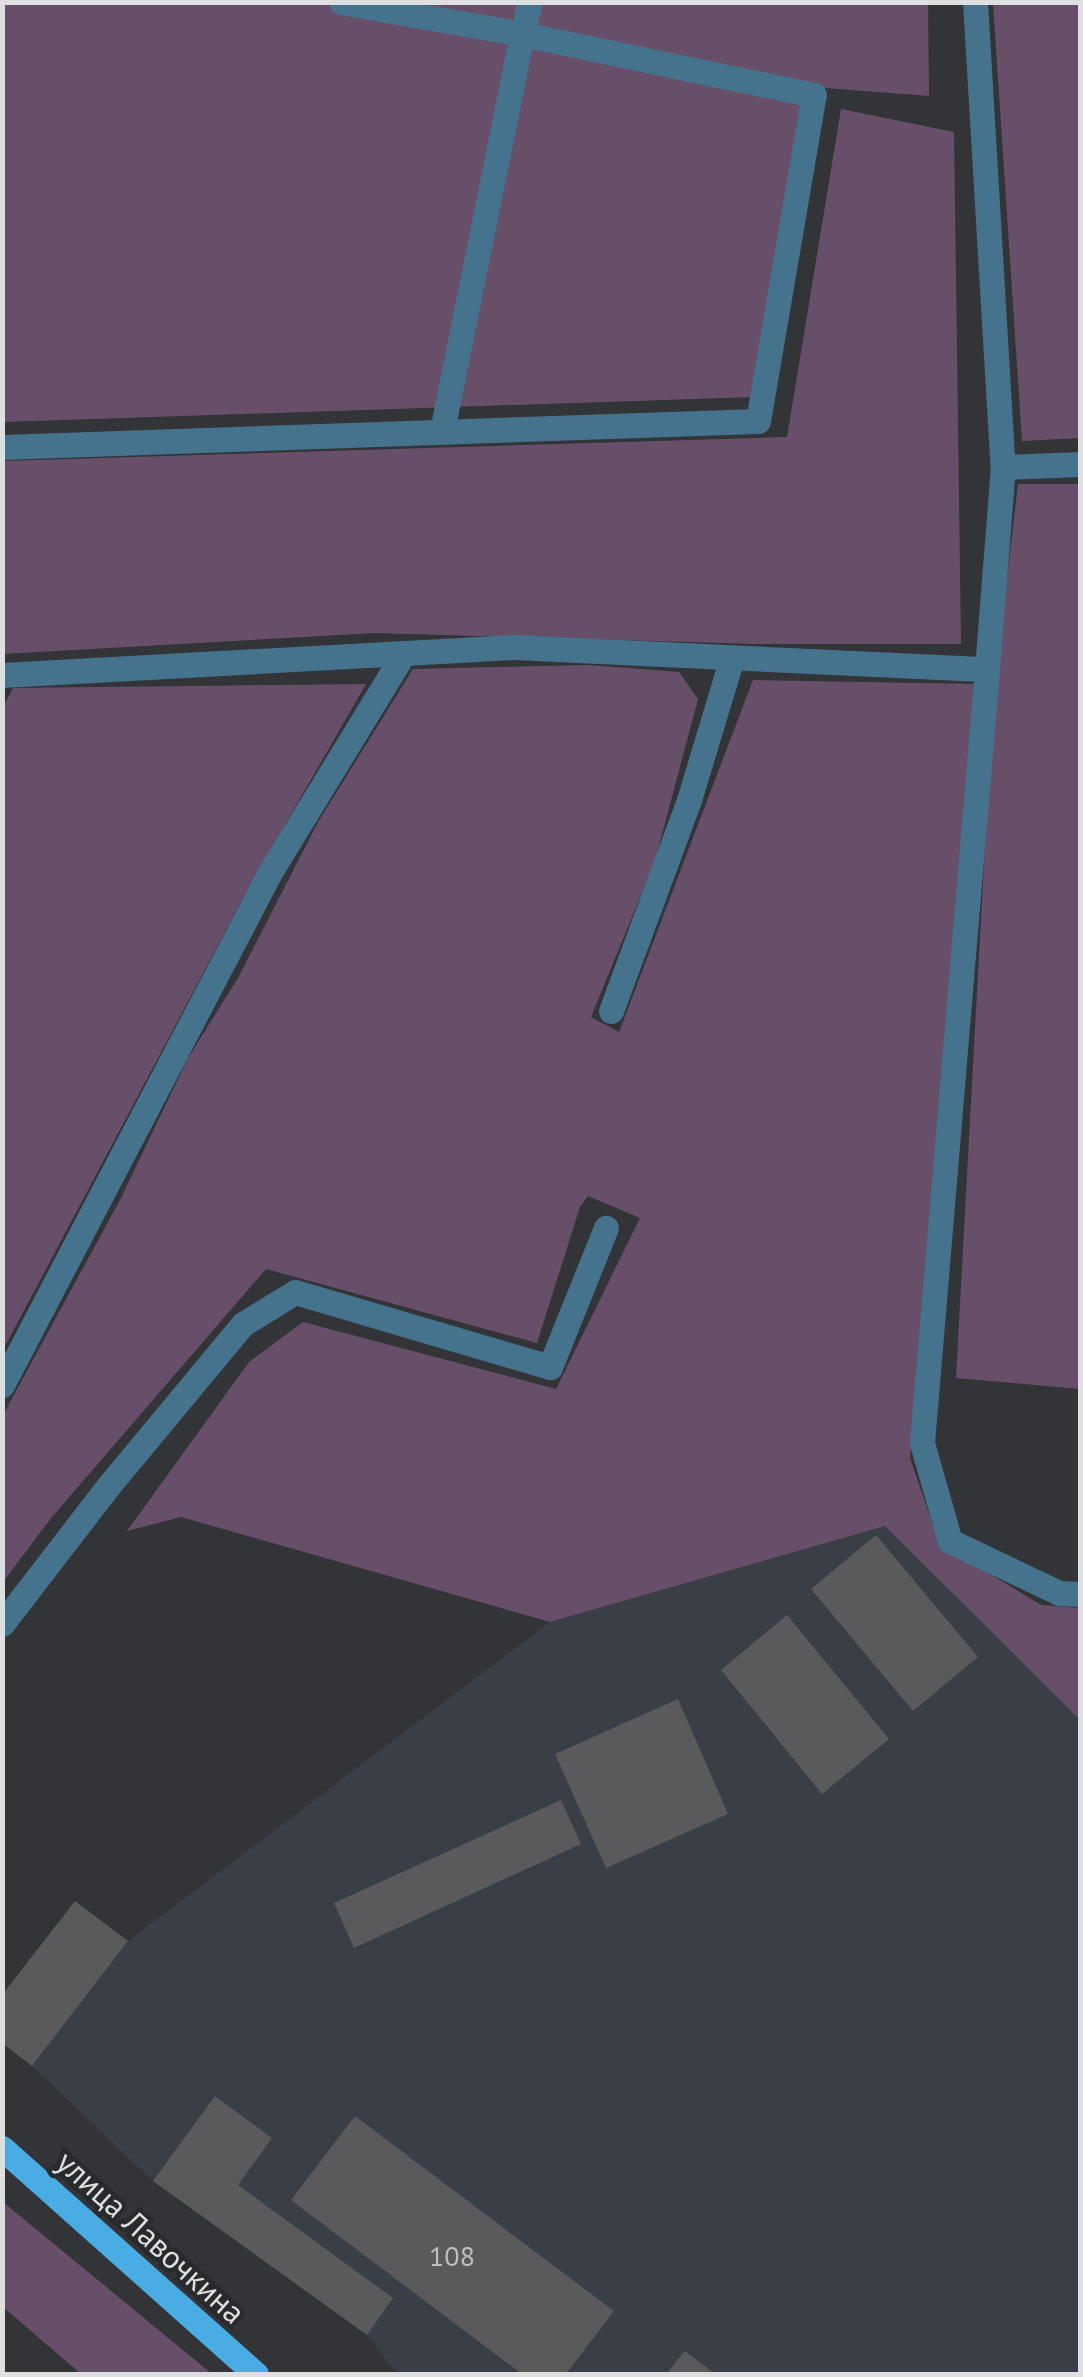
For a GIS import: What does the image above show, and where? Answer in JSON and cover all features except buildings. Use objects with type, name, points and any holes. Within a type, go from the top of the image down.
[{"type":"main road","name":"улица Лавочкина","points":[[2,2148],[256,2374]]},
{"type":"lane","points":[[2,447],[758,420],[814,95],[522,34],[341,2]]},
{"type":"lane","points":[[442,431],[530,2]]},
{"type":"lane","points":[[975,2],[1003,467],[922,1443],[950,1540],[1059,1592],[1080,1594]]},
{"type":"lane","points":[[1003,467],[1080,464]]},
{"type":"lane","points":[[4,677],[514,648],[988,670]]},
{"type":"lane","points":[[2,1384],[269,874],[404,653]]},
{"type":"lane","points":[[611,1011],[689,800],[732,658]]},
{"type":"lane","points":[[2,1624],[110,1484],[243,1324],[295,1292],[550,1367],[606,1228]]},
{"type":"shaded area","points":[[2,3],[928,3],[929,96],[813,87],[754,397],[3,422]]},
{"type":"shaded area","points":[[993,3],[1080,3],[1080,438],[1022,441]]},
{"type":"shaded area","points":[[841,109],[954,132],[961,644],[757,644],[374,633],[3,654],[3,461],[787,437]]},
{"type":"shaded area","points":[[1018,484],[1080,484],[1080,1389],[956,1378],[993,698]]},
{"type":"shaded area","points":[[589,665],[679,672],[698,699],[655,861],[591,1017],[619,1032],[753,680],[978,684],[910,1458],[939,1543],[1041,1605],[1080,1608],[1080,1720],[885,1526],[550,1622],[181,1517],[127,1531],[249,1362],[303,1322],[556,1389],[640,1218],[588,1196],[580,1207],[537,1343],[266,1269],[52,1517],[3,1582],[3,1415],[120,1200],[188,1058],[238,978],[318,822],[413,669]]},
{"type":"shaded area","points":[[366,684],[243,898],[3,1350],[2,709],[13,688]]},
{"type":"shaded area","points":[[885,1526],[1080,1720],[1080,2374],[397,2374],[367,2335],[153,2181],[32,2066],[128,1941],[550,1622]]},
{"type":"shaded area","points":[[3,2202],[212,2374],[81,2374],[3,2307]]}]
